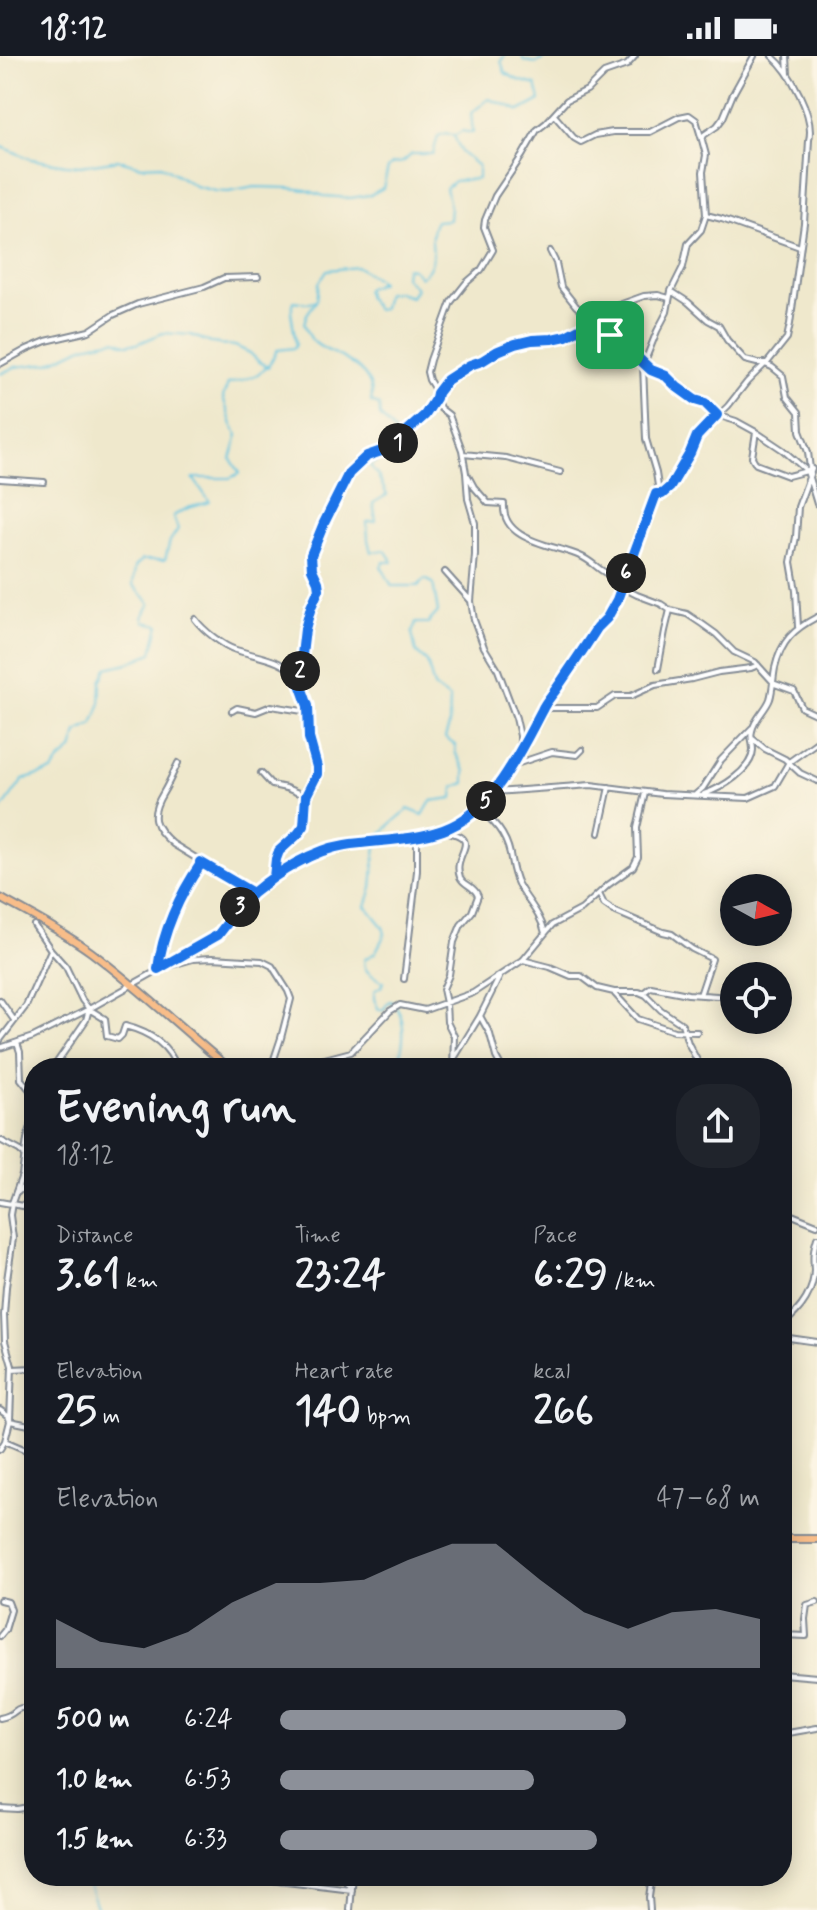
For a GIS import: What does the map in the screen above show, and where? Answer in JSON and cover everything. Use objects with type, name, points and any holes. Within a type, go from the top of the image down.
[{"type":"main road","points":[[0,898],[44,921],[89,951],[217,1058]]},
{"type":"main road","points":[[792,1539],[817,1539]]},
{"type":"street","points":[[519,749],[516,718],[498,670],[485,651],[478,633],[471,601],[476,539],[463,454],[449,415],[440,408],[427,368],[451,302],[481,270],[493,250],[484,225],[491,204],[537,130],[567,100],[587,90],[609,70],[627,65],[635,56]]},
{"type":"street","points":[[702,140],[723,118],[754,56]]},
{"type":"street","points":[[656,494],[662,494],[670,487],[697,436],[728,406],[787,338],[804,223],[811,132],[809,117],[788,74],[772,56]]},
{"type":"street","points":[[787,56],[788,74]]},
{"type":"street","points":[[0,1048],[89,1009],[218,935],[253,893],[307,859],[334,848],[442,830],[477,810],[494,792],[542,708],[607,618],[617,600],[658,486],[646,439],[645,363],[667,312],[688,244],[701,230],[706,215],[703,172],[706,155],[696,120],[689,115],[650,132],[613,132],[595,135],[581,142],[554,115]]},
{"type":"street","points":[[706,215],[800,247]]},
{"type":"street","points":[[550,251],[555,259],[561,287],[570,299],[655,373],[666,376],[717,415],[756,432],[811,470]]},
{"type":"street","points":[[0,364],[46,341],[89,331],[113,315],[138,304],[204,287],[224,278],[258,277]]},
{"type":"street","points":[[671,291],[719,326],[745,360],[765,364],[783,376],[787,397],[799,412],[800,431],[808,452],[817,504]]},
{"type":"street","points":[[299,681],[305,629],[319,589],[311,566],[312,551],[339,491],[358,463],[400,442],[425,415],[447,380],[470,365],[498,351],[532,340],[566,336],[581,328],[600,311],[644,296],[670,298]]},
{"type":"street","points":[[756,432],[752,457],[756,464],[788,476],[811,470]]},
{"type":"street","points":[[463,454],[506,458],[560,472]]},
{"type":"street","points":[[798,627],[791,562],[798,507],[811,470]]},
{"type":"street","points":[[466,473],[488,503],[504,504],[503,514],[512,526],[532,541],[582,557],[637,595],[687,614],[716,634],[734,652],[758,665],[773,682],[791,689],[802,708],[817,715]]},
{"type":"street","points":[[0,479],[44,482]]},
{"type":"street","points":[[467,491],[474,487]]},
{"type":"street","points":[[445,572],[471,601]]},
{"type":"street","points":[[658,669],[670,610]]},
{"type":"street","points":[[695,795],[729,751],[752,728],[768,704],[779,655],[790,637],[798,627],[817,617]]},
{"type":"street","points":[[195,619],[230,647],[287,666],[297,676],[306,698],[309,738],[317,770],[306,796],[304,826],[279,851],[274,877]]},
{"type":"street","points":[[542,708],[597,708],[615,696],[631,696],[655,685],[758,665]]},
{"type":"street","points":[[232,711],[237,708],[256,712],[275,706],[309,712]]},
{"type":"street","points":[[702,795],[736,777],[751,757],[752,728]]},
{"type":"street","points":[[751,737],[800,773],[817,781]]},
{"type":"street","points":[[494,792],[581,785],[645,793],[755,796],[775,786],[789,762],[817,742]]},
{"type":"street","points":[[511,766],[552,752],[577,755],[582,750]]},
{"type":"street","points":[[178,763],[156,804],[157,827],[173,844],[253,893]]},
{"type":"street","points":[[261,773],[272,785],[306,796]]},
{"type":"street","points":[[599,833],[609,787]]},
{"type":"street","points":[[328,1058],[351,1052],[398,1006],[422,1011],[469,995],[523,960],[552,925],[577,912],[636,863],[637,828],[645,793]]},
{"type":"street","points":[[477,810],[491,818],[504,836],[517,882],[533,905],[545,933]]},
{"type":"street","points":[[442,830],[464,838],[460,874],[463,881],[475,888],[478,896],[454,942],[448,980],[443,989],[447,1022],[454,1036],[454,1058]]},
{"type":"street","points":[[404,979],[417,871],[417,836]]},
{"type":"street","points":[[158,969],[170,925],[200,862]]},
{"type":"street","points":[[599,894],[604,904],[614,911],[672,934],[712,959],[700,995]]},
{"type":"street","points":[[34,925],[66,967],[82,1000],[89,1009],[105,1019],[107,1036],[118,1039],[125,1026],[141,1031],[157,1040],[172,1058]]},
{"type":"street","points":[[0,1040],[26,1006],[51,950]]},
{"type":"street","points":[[158,969],[193,959],[212,958],[262,961],[275,969],[291,999],[274,1058]]},
{"type":"street","points":[[523,960],[571,976],[581,976],[594,987],[614,992],[643,993],[651,987],[717,996]]},
{"type":"street","points":[[454,1058],[501,976]]},
{"type":"street","points":[[614,992],[638,1019],[665,1029],[697,1032]]},
{"type":"street","points":[[643,993],[678,1021],[696,1058]]},
{"type":"street","points":[[0,1000],[14,1020]]},
{"type":"street","points":[[60,1058],[86,1020],[89,1009]]},
{"type":"street","points":[[480,1016],[490,1034],[497,1058]]},
{"type":"street","points":[[17,1043],[24,1083]]},
{"type":"street","points":[[0,1140],[24,1155],[10,1218],[13,1238],[2,1325],[12,1369],[10,1421],[0,1449]]},
{"type":"street","points":[[16,1194],[24,1186]]},
{"type":"street","points":[[0,1202],[24,1206]]},
{"type":"street","points":[[792,1215],[816,1226]]},
{"type":"street","points":[[792,1315],[807,1299],[814,1275],[812,1254],[817,1238]]},
{"type":"street","points":[[792,1338],[817,1342]]},
{"type":"street","points":[[12,1369],[24,1368]]},
{"type":"street","points":[[0,1410],[10,1421]]},
{"type":"street","points":[[10,1421],[24,1424]]},
{"type":"street","points":[[5,1441],[24,1449]]},
{"type":"street","points":[[0,1600],[8,1602],[11,1610],[0,1636]]},
{"type":"street","points":[[792,1635],[806,1636],[807,1605],[817,1602]]},
{"type":"street","points":[[792,1675],[817,1677]]},
{"type":"street","points":[[0,1718],[24,1706]]},
{"type":"street","points":[[792,1732],[817,1728]]},
{"type":"street","points":[[0,1808],[24,1808]]},
{"type":"street","points":[[317,1886],[352,1890]]},
{"type":"street","points":[[349,1886],[352,1890]]},
{"type":"street","points":[[350,1910],[352,1886]]},
{"type":"street","points":[[650,1886],[650,1910]]},
{"type":"waterway","points":[[0,812],[23,780],[52,771],[72,750],[77,732],[93,724],[100,705],[101,682],[107,668],[152,653],[159,625],[145,622],[143,617],[150,603],[133,585],[135,567],[142,560],[165,560],[170,541],[178,529],[173,516],[210,502],[193,478],[230,478],[240,473],[231,459],[238,435],[223,397],[228,384],[245,380],[264,370],[277,350],[294,348],[291,312],[294,301],[307,303],[317,300],[319,283],[327,270],[358,267],[381,282],[366,289],[376,310],[383,309],[386,293],[398,292],[411,297],[416,288],[405,277],[406,268],[413,269],[421,277],[428,270],[433,257],[433,228],[436,221],[449,220],[446,188],[454,181],[478,179],[478,166],[462,153],[454,136],[462,131],[473,133],[471,113],[489,99],[520,111],[540,100],[536,85],[505,73],[501,61],[504,56]]},
{"type":"waterway","points":[[522,56],[524,61],[537,63],[548,56]]},
{"type":"waterway","points":[[0,146],[31,159],[66,165],[119,160],[141,166],[161,165],[195,186],[215,191],[290,188],[350,198],[370,195],[383,188],[392,164],[403,162],[412,154],[433,154],[438,136],[446,133],[454,136]]},
{"type":"waterway","points":[[317,300],[304,323],[311,338],[318,346],[354,365],[364,375],[371,387],[371,402],[379,405],[380,416],[394,431],[398,447],[370,466],[387,495],[373,503],[376,521],[367,522],[368,540],[371,552],[385,550],[393,562],[384,562],[381,566],[392,586],[418,586],[425,579],[433,583],[438,612],[428,623],[416,623],[412,633],[416,652],[427,662],[434,687],[450,699],[449,726],[445,738],[455,745],[455,752],[465,771],[465,783],[454,787],[453,798],[431,801],[423,815],[408,809],[388,826],[379,839]]},
{"type":"waterway","points":[[0,374],[15,367],[49,363],[85,346],[115,340],[137,344],[163,333],[191,335],[211,343],[235,346],[269,367]]},
{"type":"waterway","points":[[376,845],[372,888],[366,906],[385,934],[375,953],[365,959],[364,964],[370,974],[384,982],[374,991],[379,1010],[391,1001],[400,1013],[403,1038],[399,1058]]},
{"type":"waterway","points":[[90,1886],[98,1910]]},
{"type":"route","points":[[610,335],[591,318],[566,336],[515,344],[470,365],[447,380],[425,415],[400,442],[367,456],[349,473],[311,555],[319,589],[305,629],[299,681],[308,706],[309,738],[317,774],[306,796],[304,826],[279,851],[274,877],[242,904],[218,935],[158,969],[170,925],[200,862],[253,893],[274,877],[334,848],[442,830],[477,810],[494,792],[542,708],[617,600],[656,494],[660,495],[670,487],[697,436],[717,415],[666,376],[655,373],[610,335]]}]
